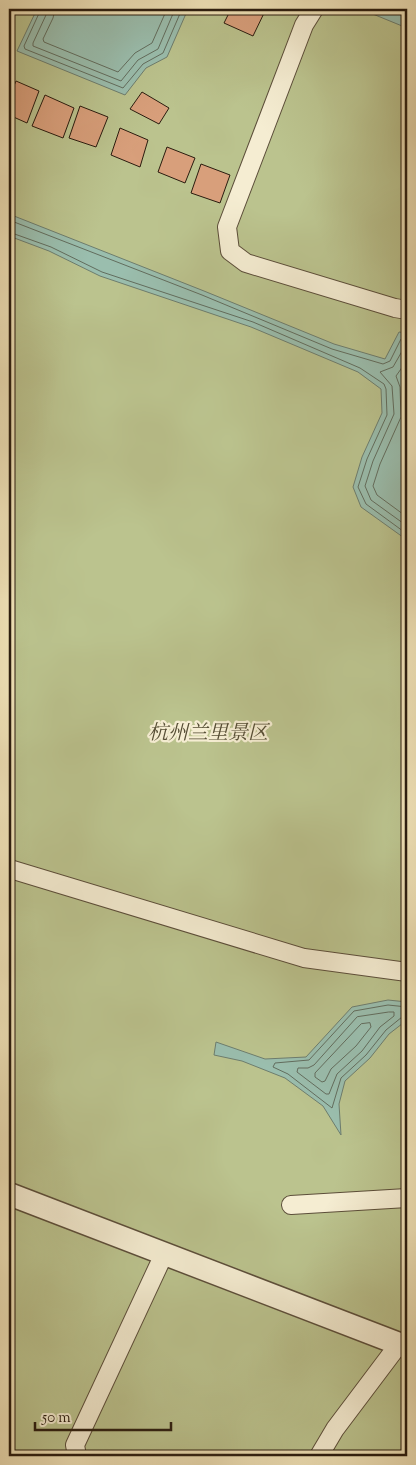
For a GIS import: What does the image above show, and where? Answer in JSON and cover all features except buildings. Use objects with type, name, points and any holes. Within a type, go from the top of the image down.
[{"type":"street","points":[[314,9],[304,25],[226,227],[230,251],[246,262],[395,308],[407,310]]},
{"type":"street","points":[[10,869],[304,958],[407,972]]},
{"type":"street","points":[[9,1194],[403,1346],[335,1429],[319,1456]]},
{"type":"street","points":[[291,1205],[407,1198]]},
{"type":"street","points":[[76,1456],[75,1445],[164,1254]]},
{"type":"green space","name":"杭州兰里景区","points":[[9,9],[407,9],[407,1456],[9,1456]]},
{"type":"water","points":[[37,9],[188,9],[167,57],[146,68],[125,95],[17,51]]},
{"type":"water","points":[[407,9],[407,28],[363,10]]},
{"type":"water","points":[[9,214],[334,344],[385,359],[399,332],[407,333],[407,540],[361,507],[353,487],[362,457],[382,413],[381,389],[358,372],[251,327],[100,276],[49,251],[9,236]]},
{"type":"water","points":[[388,1000],[407,1002],[407,1020],[389,1034],[370,1058],[345,1081],[339,1104],[341,1135],[323,1106],[285,1078],[242,1061],[214,1055],[216,1042],[265,1059],[306,1057],[352,1007]]}]
